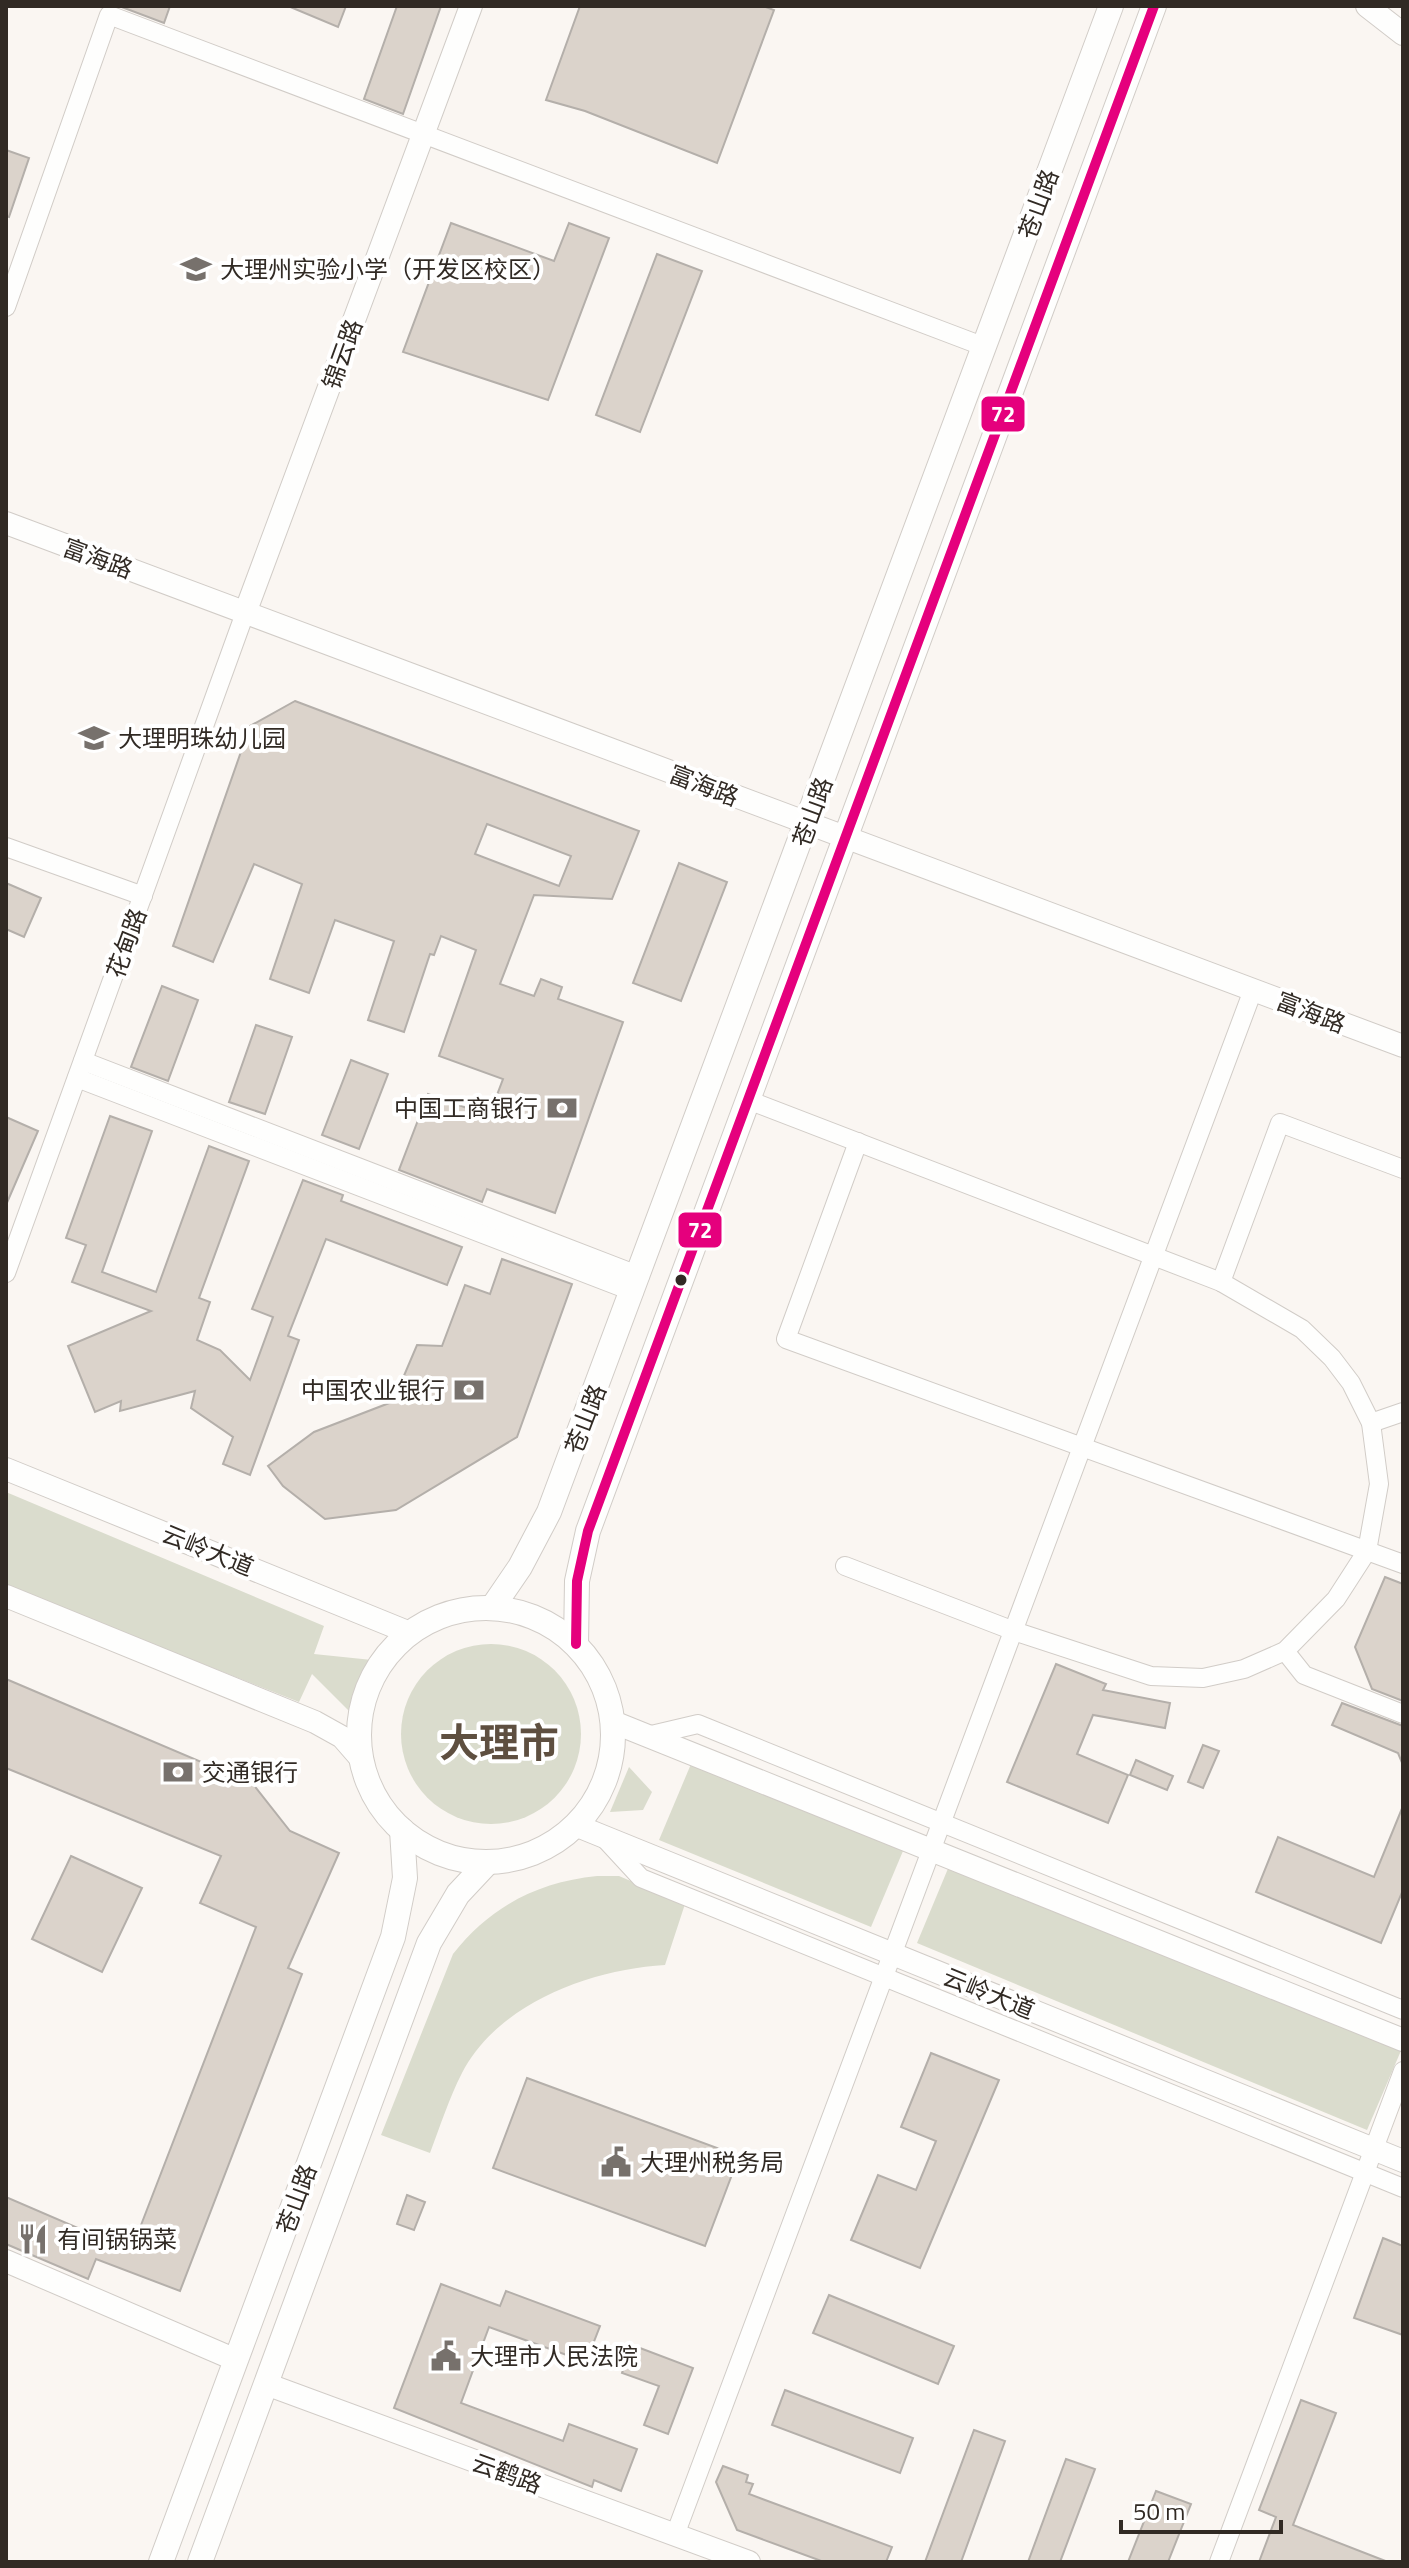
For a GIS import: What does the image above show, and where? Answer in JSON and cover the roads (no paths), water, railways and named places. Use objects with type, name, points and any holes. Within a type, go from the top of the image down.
[{"type":"main road","name":"苍山路","points":[[492,1608],[544,1524],[637,1284],[1111,6]]},
{"type":"main road","name":"苍山路","points":[[576,1644],[577,1581],[588,1531],[1154,6]]},
{"type":"main road","points":[[492,1608],[529,1615],[551,1625],[576,1644],[600,1677],[613,1722],[613,1750],[606,1778],[593,1803],[575,1825],[531,1854],[488,1862],[438,1853],[402,1830],[384,1811],[370,1787],[362,1760],[361,1713],[367,1690],[385,1659],[410,1633],[443,1615],[492,1608]]},
{"type":"main road","name":"苍山路","points":[[161,2562],[393,1937],[405,1878],[402,1830]]},
{"type":"main road","name":"苍山路","points":[[200,2562],[429,1943],[458,1894],[488,1862]]},
{"type":"street","name":"锦云路","points":[[245,613],[471,6]]},
{"type":"street","points":[[1367,6],[1403,34]]},
{"type":"street","points":[[6,307],[109,15],[425,132],[985,347]]},
{"type":"street","name":"富海路","points":[[6,523],[1403,1046]]},
{"type":"street","name":"花甸路","points":[[6,1273],[245,613]]},
{"type":"street","points":[[6,847],[143,896]]},
{"type":"street","points":[[675,2535],[1253,990]]},
{"type":"street","points":[[80,1070],[637,1284]]},
{"type":"street","points":[[748,1100],[1221,1282],[1270,1309],[1312,1339],[1351,1383],[1371,1423],[1379,1484],[1367,1551],[1336,1599],[1285,1651],[1244,1669],[1203,1678],[1151,1676],[1014,1631],[845,1566]]},
{"type":"street","points":[[1221,1282],[1280,1123],[1403,1169]]},
{"type":"street","points":[[858,1142],[786,1339],[1403,1564]]},
{"type":"street","points":[[1371,1423],[1403,1412]]},
{"type":"street","name":"云岭大道","points":[[6,1469],[410,1633]]},
{"type":"street","points":[[6,1596],[315,1722],[342,1737],[362,1760]]},
{"type":"street","points":[[1285,1651],[1304,1675],[1403,1714]]},
{"type":"street","points":[[613,1722],[1403,2040]]},
{"type":"street","points":[[647,1736],[698,1724],[1403,2010]]},
{"type":"street","name":"云岭大道","points":[[575,1825],[1403,2161]]},
{"type":"street","points":[[603,1837],[641,1878],[1403,2188]]},
{"type":"street","points":[[1219,2562],[1403,2071]]},
{"type":"street","points":[[6,2261],[236,2360]]},
{"type":"street","name":"云鹤路","points":[[266,2384],[749,2562]]},
{"type":"place","name":"大理州实验小学（开发区校区）","points":[[196,269]]},
{"type":"place","name":"大理明珠幼儿园","points":[[94,738]]},
{"type":"place","name":"中国工商银行","points":[[562,1108]]},
{"type":"place","name":"中国农业银行","points":[[469,1390]]},
{"type":"place","name":"交通银行","points":[[178,1772]]},
{"type":"place","name":"大理州税务局","points":[[616,2162]]},
{"type":"place","name":"有间锅锅菜","points":[[33,2239]]},
{"type":"place","name":"大理市人民法院","points":[[446,2356]]},
{"type":"district","name":"大理市","points":[[499,1742]]}]
